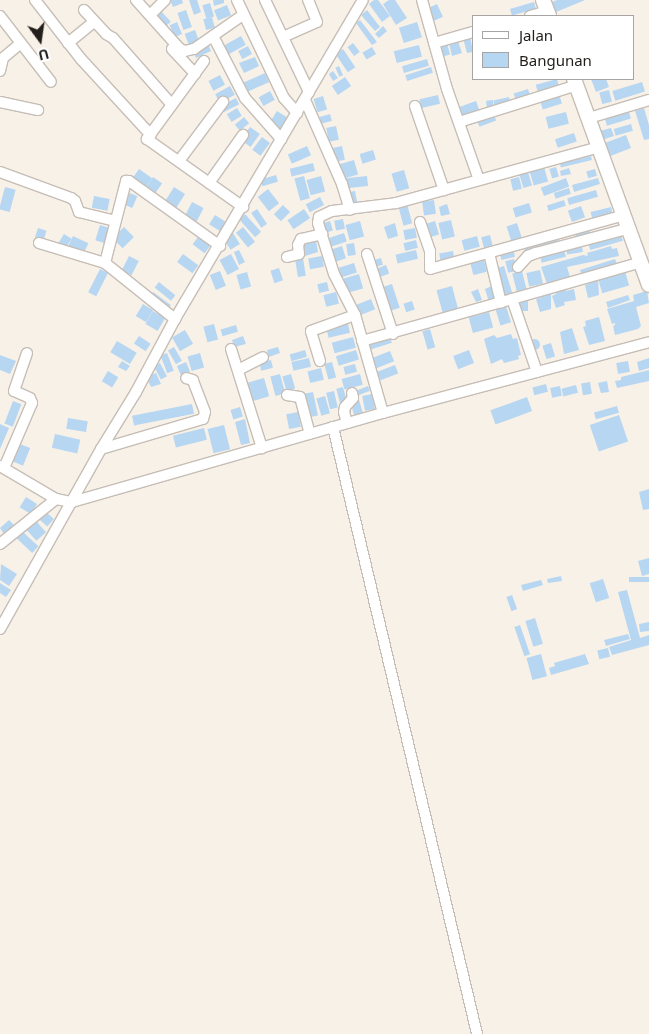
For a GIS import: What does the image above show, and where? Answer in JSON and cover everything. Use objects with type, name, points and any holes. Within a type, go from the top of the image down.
[{"type":"main road","points":[[576,82],[628,222],[649,285]]},
{"type":"street","points":[[35,0],[68,43],[151,135]]},
{"type":"street","points":[[150,15],[165,0]]},
{"type":"street","points":[[237,0],[284,98],[297,113]]},
{"type":"street","points":[[266,0],[307,96],[342,184],[350,210]]},
{"type":"street","points":[[283,37],[317,22],[308,0]]},
{"type":"street","points":[[0,629],[101,449],[136,392],[175,319],[243,207],[363,0]]},
{"type":"street","points":[[422,0],[458,122],[479,180]]},
{"type":"street","points":[[136,5],[150,15],[182,51],[194,49],[244,15]]},
{"type":"street","points":[[136,5],[195,74]]},
{"type":"street","points":[[532,15],[547,9]]},
{"type":"street","points":[[84,10],[106,34],[113,38],[172,106]]},
{"type":"street","points":[[0,16],[52,82]]},
{"type":"street","points":[[68,43],[94,22]]},
{"type":"street","points":[[434,43],[472,32]]},
{"type":"street","points":[[212,36],[245,98],[281,139]]},
{"type":"street","points":[[1,65],[3,58],[22,43]]},
{"type":"street","points":[[204,61],[147,139],[243,207]]},
{"type":"street","points":[[458,122],[576,82]]},
{"type":"street","points":[[589,118],[649,100]]},
{"type":"street","points":[[0,102],[38,110]]},
{"type":"street","points":[[179,161],[223,102]]},
{"type":"street","points":[[415,106],[444,190]]},
{"type":"street","points":[[209,183],[243,135]]},
{"type":"street","points":[[383,413],[355,315],[334,274],[318,223],[319,217],[332,211],[380,206],[600,147]]},
{"type":"street","points":[[0,172],[71,198],[75,201],[79,212],[115,221]]},
{"type":"street","points":[[105,263],[124,182],[129,181],[220,246]]},
{"type":"street","points":[[420,222],[430,251],[430,269],[489,253],[628,222]]},
{"type":"street","points":[[518,266],[528,256],[628,222]]},
{"type":"street","points":[[287,258],[299,254],[300,240],[322,234]]},
{"type":"street","points":[[40,243],[105,263],[175,319]]},
{"type":"street","points":[[489,253],[501,303]]},
{"type":"street","points":[[367,254],[393,334]]},
{"type":"street","points":[[362,341],[393,334],[642,262]]},
{"type":"street","points":[[512,299],[536,372]]},
{"type":"street","points":[[320,361],[311,330],[355,315]]},
{"type":"street","points":[[28,353],[14,391],[30,398],[32,403],[2,467],[56,499],[72,502],[383,413],[649,342]]},
{"type":"street","points":[[230,349],[262,448]]},
{"type":"street","points":[[238,370],[263,357]]},
{"type":"street","points":[[101,449],[203,419],[205,412],[193,380],[186,378]]},
{"type":"street","points":[[347,423],[344,412],[345,407],[352,398],[352,393]]},
{"type":"street","points":[[287,395],[300,397],[310,434]]},
{"type":"street","points":[[333,427],[477,1034]]},
{"type":"street","points":[[0,544],[56,499]]},
{"type":"building","points":[[170,0],[182,0],[183,3],[173,7]]},
{"type":"building","points":[[189,0],[197,0],[201,12],[194,15]]},
{"type":"building","points":[[213,0],[224,0],[224,3],[214,6]]},
{"type":"building","points":[[374,0],[378,0],[390,16],[382,22],[369,4]]},
{"type":"building","points":[[389,0],[395,0],[407,18],[396,25],[383,4]]},
{"type":"building","points":[[557,0],[585,0],[556,12],[552,2]]},
{"type":"building","points":[[534,2],[536,9],[512,15],[510,9]]},
{"type":"building","points":[[210,3],[214,16],[206,19],[202,5]]},
{"type":"building","points":[[437,4],[443,17],[432,22],[426,9]]},
{"type":"building","points":[[227,5],[231,15],[218,20],[214,10]]},
{"type":"building","points":[[160,10],[171,22],[164,28],[153,16]]},
{"type":"building","points":[[186,10],[192,27],[183,30],[177,13]]},
{"type":"building","points":[[367,10],[380,27],[375,31],[361,15]]},
{"type":"building","points":[[212,17],[215,28],[206,30],[203,19]]},
{"type":"building","points":[[360,20],[377,42],[372,45],[356,23]]},
{"type":"building","points":[[177,22],[182,34],[175,37],[170,25]]},
{"type":"building","points":[[417,22],[422,37],[404,43],[399,28]]},
{"type":"building","points":[[383,26],[387,31],[379,38],[375,34]]},
{"type":"building","points":[[195,30],[199,41],[189,45],[185,34]]},
{"type":"building","points":[[241,36],[246,45],[225,56],[220,48]]},
{"type":"building","points":[[470,36],[472,52],[467,53],[463,38]]},
{"type":"building","points":[[446,40],[450,54],[441,57],[436,43]]},
{"type":"building","points":[[458,41],[462,53],[452,56],[449,43]]},
{"type":"building","points":[[353,43],[360,52],[354,56],[347,47]]},
{"type":"building","points":[[208,44],[211,51],[196,58],[193,52]]},
{"type":"building","points":[[419,45],[422,57],[397,63],[394,51]]},
{"type":"building","points":[[248,46],[252,54],[242,59],[238,51]]},
{"type":"building","points":[[372,47],[376,54],[366,59],[362,52]]},
{"type":"building","points":[[343,49],[355,67],[348,72],[336,54]]},
{"type":"building","points":[[255,57],[259,66],[244,73],[239,63]]},
{"type":"building","points":[[427,59],[429,66],[404,73],[402,66]]},
{"type":"building","points":[[339,66],[343,75],[339,77],[335,68]]},
{"type":"building","points":[[431,67],[433,73],[407,81],[405,75]]},
{"type":"building","points":[[333,71],[338,78],[333,81],[329,74]]},
{"type":"building","points":[[265,73],[269,82],[244,93],[240,84]]},
{"type":"building","points":[[220,75],[225,85],[213,91],[208,81]]},
{"type":"building","points":[[345,77],[351,86],[338,95],[332,86]]},
{"type":"building","points":[[557,80],[560,90],[539,95],[536,85]]},
{"type":"building","points":[[591,80],[606,80],[609,87],[596,92]]},
{"type":"building","points":[[642,82],[645,92],[615,101],[612,91]]},
{"type":"building","points":[[230,86],[235,95],[220,103],[215,94]]},
{"type":"building","points":[[528,89],[531,99],[517,103],[514,93]]},
{"type":"building","points":[[609,90],[612,102],[602,104],[599,92]]},
{"type":"building","points":[[270,91],[275,100],[263,106],[259,97]]},
{"type":"building","points":[[559,94],[562,104],[543,109],[540,100]]},
{"type":"building","points":[[438,95],[440,104],[422,108],[419,99]]},
{"type":"building","points":[[323,96],[327,109],[318,112],[313,99]]},
{"type":"building","points":[[509,97],[511,106],[495,109],[493,101]]},
{"type":"building","points":[[236,98],[239,104],[224,112],[221,106]]},
{"type":"building","points":[[493,100],[494,109],[487,110],[486,101]]},
{"type":"building","points":[[476,101],[480,112],[461,119],[457,108]]},
{"type":"building","points":[[237,108],[242,116],[232,122],[227,114]]},
{"type":"building","points":[[644,108],[649,125],[649,139],[644,140],[635,111]]},
{"type":"building","points":[[628,109],[631,119],[607,126],[604,116]]},
{"type":"building","points":[[277,111],[288,118],[280,131],[269,125]]},
{"type":"building","points":[[493,112],[496,120],[479,127],[476,118]]},
{"type":"building","points":[[566,112],[569,124],[549,129],[546,117]]},
{"type":"building","points":[[330,114],[332,121],[321,124],[319,117]]},
{"type":"building","points":[[244,117],[249,123],[240,131],[235,125]]},
{"type":"building","points":[[631,124],[633,131],[616,136],[614,129]]},
{"type":"building","points":[[336,126],[339,140],[329,142],[326,128]]},
{"type":"building","points":[[250,127],[260,134],[251,147],[241,140]]},
{"type":"building","points":[[611,128],[614,136],[602,140],[600,131]]},
{"type":"building","points":[[574,133],[577,142],[558,148],[555,139]]},
{"type":"building","points":[[626,135],[631,148],[609,157],[604,144]]},
{"type":"building","points":[[262,137],[270,143],[260,156],[252,150]]},
{"type":"building","points":[[307,146],[311,155],[292,164],[288,155]]},
{"type":"building","points":[[342,146],[345,160],[333,162],[330,148]]},
{"type":"building","points":[[373,150],[376,160],[363,164],[360,154]]},
{"type":"building","points":[[591,156],[592,160],[561,168],[560,164]]},
{"type":"building","points":[[354,160],[358,174],[342,179],[338,165]]},
{"type":"building","points":[[313,163],[315,171],[292,177],[290,169]]},
{"type":"building","points":[[544,167],[548,181],[534,186],[530,171]]},
{"type":"building","points":[[556,167],[559,177],[552,179],[549,169]]},
{"type":"building","points":[[569,168],[571,174],[561,176],[560,171]]},
{"type":"building","points":[[139,169],[152,178],[144,190],[131,180]]},
{"type":"building","points":[[595,169],[597,176],[588,178],[586,171]]},
{"type":"building","points":[[404,170],[409,188],[397,192],[392,174]]},
{"type":"building","points":[[528,172],[532,185],[523,188],[519,175]]},
{"type":"building","points":[[276,175],[278,182],[263,186],[261,179]]},
{"type":"building","points":[[304,176],[310,198],[300,201],[294,179]]},
{"type":"building","points":[[321,176],[325,191],[311,195],[307,180]]},
{"type":"building","points":[[367,176],[368,186],[344,188],[343,179]]},
{"type":"building","points":[[153,177],[162,183],[154,196],[145,189]]},
{"type":"building","points":[[519,177],[522,189],[513,191],[510,179]]},
{"type":"building","points":[[566,178],[569,186],[544,196],[541,188]]},
{"type":"building","points":[[598,178],[600,184],[574,192],[572,185]]},
{"type":"building","points":[[5,187],[16,190],[10,212],[0,209]]},
{"type":"building","points":[[174,187],[185,194],[174,211],[163,204]]},
{"type":"building","points":[[569,188],[571,194],[556,199],[554,193]]},
{"type":"building","points":[[268,189],[279,203],[269,211],[258,197]]},
{"type":"building","points":[[596,190],[598,197],[569,205],[567,198]]},
{"type":"building","points":[[355,191],[358,207],[351,208],[348,192]]},
{"type":"building","points":[[130,193],[137,196],[132,208],[125,205]]},
{"type":"building","points":[[94,196],[110,199],[107,211],[92,208]]},
{"type":"building","points":[[320,197],[324,205],[310,212],[306,204]]},
{"type":"building","points":[[434,200],[436,214],[424,216],[422,202]]},
{"type":"building","points":[[564,200],[566,206],[549,211],[547,206]]},
{"type":"building","points":[[192,202],[204,208],[195,225],[183,219]]},
{"type":"building","points":[[529,203],[532,213],[516,218],[513,208]]},
{"type":"building","points":[[407,204],[412,223],[403,226],[398,206]]},
{"type":"building","points":[[447,204],[450,214],[441,216],[439,207]]},
{"type":"building","points":[[283,205],[290,212],[281,221],[274,214]]},
{"type":"building","points":[[581,206],[585,217],[572,222],[568,211]]},
{"type":"building","points":[[611,207],[613,215],[593,220],[591,212]]},
{"type":"building","points":[[257,209],[267,224],[261,228],[251,213]]},
{"type":"building","points":[[304,209],[310,218],[294,229],[287,220]]},
{"type":"building","points":[[245,214],[261,232],[255,237],[239,219]]},
{"type":"building","points":[[215,215],[226,222],[220,231],[209,224]]},
{"type":"building","points":[[343,219],[345,229],[336,231],[334,221]]},
{"type":"building","points":[[451,220],[455,237],[442,239],[438,223]]},
{"type":"building","points":[[330,221],[333,231],[324,233],[321,224]]},
{"type":"building","points":[[360,221],[364,236],[350,240],[346,225]]},
{"type":"building","points":[[435,221],[439,234],[430,237],[425,224]]},
{"type":"building","points":[[395,223],[398,236],[388,239],[384,227]]},
{"type":"building","points":[[517,223],[523,241],[512,244],[507,226]]},
{"type":"building","points":[[100,225],[110,228],[105,243],[95,240]]},
{"type":"building","points":[[589,226],[591,236],[576,239],[574,229]]},
{"type":"building","points":[[124,227],[134,237],[123,248],[113,238]]},
{"type":"building","points":[[243,227],[255,242],[248,247],[236,233]]},
{"type":"building","points":[[38,228],[47,231],[43,240],[35,238]]},
{"type":"building","points":[[415,228],[417,238],[405,240],[403,230]]},
{"type":"building","points":[[233,233],[240,244],[231,250],[224,239]]},
{"type":"building","points":[[344,233],[347,242],[332,247],[329,238]]},
{"type":"building","points":[[556,233],[559,243],[525,253],[523,243]]},
{"type":"building","points":[[64,234],[72,239],[65,249],[58,244]]},
{"type":"building","points":[[621,234],[623,241],[590,250],[588,243]]},
{"type":"building","points":[[490,235],[493,247],[484,249],[481,237]]},
{"type":"building","points":[[73,236],[88,243],[83,255],[68,248]]},
{"type":"building","points":[[477,236],[480,247],[464,251],[462,240]]},
{"type":"building","points":[[198,237],[210,246],[205,253],[193,244]]},
{"type":"building","points":[[416,240],[418,248],[405,251],[403,243]]},
{"type":"building","points":[[316,241],[318,252],[305,256],[302,244]]},
{"type":"building","points":[[354,243],[356,255],[348,256],[346,244]]},
{"type":"building","points":[[342,246],[346,258],[335,262],[331,250]]},
{"type":"building","points":[[582,246],[583,252],[567,254],[566,249]]},
{"type":"building","points":[[611,246],[612,249],[617,248],[619,256],[567,267],[570,277],[547,284],[541,267],[583,255],[588,256],[587,253]]},
{"type":"building","points":[[513,248],[515,257],[501,260],[499,251]]},
{"type":"building","points":[[564,249],[566,257],[542,263],[540,255]]},
{"type":"building","points":[[239,250],[245,262],[239,265],[234,252]]},
{"type":"building","points":[[416,250],[418,259],[398,263],[396,255]]},
{"type":"building","points":[[453,251],[455,262],[441,264],[439,253]]},
{"type":"building","points":[[183,254],[198,265],[192,273],[177,262]]},
{"type":"building","points":[[231,254],[239,269],[228,275],[220,260]]},
{"type":"building","points":[[129,256],[139,261],[132,275],[122,270]]},
{"type":"building","points":[[322,256],[324,267],[310,269],[308,258]]},
{"type":"building","points":[[303,258],[306,276],[298,277],[295,259]]},
{"type":"building","points":[[381,258],[383,265],[373,267],[371,261]]},
{"type":"building","points":[[514,259],[517,271],[508,273],[505,261]]},
{"type":"building","points":[[615,259],[618,267],[582,277],[580,270]]},
{"type":"building","points":[[484,260],[487,272],[473,275],[470,263]]},
{"type":"building","points":[[354,263],[357,273],[342,277],[339,268]]},
{"type":"building","points":[[386,265],[389,273],[376,278],[373,270]]},
{"type":"building","points":[[504,266],[513,296],[503,299],[493,269]]},
{"type":"building","points":[[279,268],[283,280],[274,283],[270,271]]},
{"type":"building","points":[[100,269],[108,273],[96,296],[88,292]]},
{"type":"building","points":[[540,270],[543,284],[529,287],[526,273]]},
{"type":"building","points":[[220,271],[226,286],[216,290],[210,275]]},
{"type":"building","points":[[522,271],[527,291],[517,294],[512,273]]},
{"type":"building","points":[[625,271],[629,285],[602,293],[598,279]]},
{"type":"building","points":[[247,272],[251,286],[241,289],[236,275]]},
{"type":"building","points":[[359,274],[363,288],[348,293],[344,278]]},
{"type":"building","points":[[598,279],[599,295],[588,298],[585,285],[588,284],[587,282]]},
{"type":"building","points":[[159,282],[175,295],[171,301],[155,287]]},
{"type":"building","points":[[327,282],[329,291],[319,293],[317,284]]},
{"type":"building","points":[[392,284],[400,308],[387,312],[380,288]]},
{"type":"building","points":[[494,285],[497,301],[489,302],[485,289]]},
{"type":"building","points":[[452,286],[458,309],[443,313],[437,290]]},
{"type":"building","points":[[565,287],[566,291],[574,289],[576,300],[564,302],[565,305],[556,308],[552,296],[556,294],[555,289]]},
{"type":"building","points":[[478,289],[482,300],[476,302],[471,292]]},
{"type":"building","points":[[647,291],[649,303],[636,307],[641,326],[638,329],[615,335],[613,326],[615,323],[612,324],[607,309],[634,301],[633,295]]},
{"type":"building","points":[[153,292],[171,305],[166,311],[148,298]]},
{"type":"building","points":[[336,292],[339,304],[326,307],[323,295]]},
{"type":"building","points":[[551,292],[551,309],[540,312],[536,299],[542,297],[542,293]]},
{"type":"building","points":[[628,295],[630,300],[608,308],[606,302]]},
{"type":"building","points":[[371,299],[375,309],[359,316],[355,305]]},
{"type":"building","points":[[517,299],[528,299],[528,311],[517,311]]},
{"type":"building","points":[[412,301],[415,310],[406,312],[403,304]]},
{"type":"building","points":[[143,304],[153,310],[146,322],[136,316]]},
{"type":"building","points":[[506,306],[511,322],[500,325],[495,309]]},
{"type":"building","points":[[153,311],[165,318],[158,331],[146,324]]},
{"type":"building","points":[[489,312],[493,327],[473,333],[469,317]]},
{"type":"building","points":[[599,317],[605,341],[589,345],[583,327],[586,326],[585,321]]},
{"type":"building","points":[[214,324],[218,339],[208,342],[203,327]]},
{"type":"building","points":[[348,324],[350,333],[329,338],[327,329]]},
{"type":"building","points":[[236,325],[238,332],[223,336],[221,329]]},
{"type":"building","points":[[572,328],[579,350],[564,354],[560,332]]},
{"type":"building","points":[[430,329],[435,347],[428,349],[422,331]]},
{"type":"building","points":[[185,330],[193,344],[180,351],[172,338]]},
{"type":"building","points":[[511,334],[513,339],[517,338],[521,355],[518,356],[519,359],[504,363],[502,359],[491,364],[484,339],[494,335],[497,338]]},
{"type":"building","points":[[139,336],[151,344],[146,351],[134,343]]},
{"type":"building","points":[[243,336],[246,344],[234,347],[232,340]]},
{"type":"building","points":[[353,337],[356,348],[335,353],[332,343]]},
{"type":"building","points":[[390,337],[392,343],[366,351],[364,345]]},
{"type":"building","points":[[534,338],[540,344],[534,350],[528,344]]},
{"type":"building","points":[[117,341],[137,353],[130,364],[110,352]]},
{"type":"building","points":[[551,343],[555,356],[546,359],[542,346]]},
{"type":"building","points":[[174,347],[182,361],[176,364],[168,350]]},
{"type":"building","points":[[278,347],[280,353],[269,357],[267,350]]},
{"type":"building","points":[[305,350],[307,357],[292,361],[290,354]]},
{"type":"building","points":[[356,350],[359,360],[339,366],[336,356]]},
{"type":"building","points":[[469,350],[474,363],[458,369],[453,356]]},
{"type":"building","points":[[390,351],[394,361],[377,368],[372,358]]},
{"type":"building","points":[[167,353],[174,371],[167,373],[160,356]]},
{"type":"building","points":[[200,353],[204,367],[192,371],[188,357]]},
{"type":"building","points":[[0,355],[16,361],[10,374],[0,370]]},
{"type":"building","points":[[309,358],[311,367],[293,371],[291,362]]},
{"type":"building","points":[[649,358],[649,368],[639,371],[637,362]]},
{"type":"building","points":[[271,360],[273,368],[261,371],[259,363]]},
{"type":"building","points":[[122,361],[130,366],[126,371],[118,367]]},
{"type":"building","points":[[628,361],[630,372],[618,374],[616,363]]},
{"type":"building","points":[[186,362],[190,371],[181,375],[177,366]]},
{"type":"building","points":[[332,362],[336,377],[328,380],[324,364]]},
{"type":"building","points":[[160,363],[167,376],[161,380],[154,366]]},
{"type":"building","points":[[355,364],[357,372],[345,375],[343,367]]},
{"type":"building","points":[[395,365],[398,373],[380,380],[377,372]]},
{"type":"building","points":[[321,368],[324,380],[310,383],[307,371]]},
{"type":"building","points":[[649,370],[649,381],[617,388],[615,381],[621,380],[621,377]]},
{"type":"building","points":[[108,371],[118,377],[112,387],[102,381]]},
{"type":"building","points":[[156,373],[161,384],[151,387],[146,377]]},
{"type":"building","points":[[280,374],[285,393],[276,396],[270,377]]},
{"type":"building","points":[[291,374],[295,388],[286,391],[282,376]]},
{"type":"building","points":[[360,374],[363,385],[344,390],[342,379]]},
{"type":"building","points":[[264,378],[269,396],[250,402],[245,384]]},
{"type":"building","points":[[607,381],[609,392],[601,393],[598,383]]},
{"type":"building","points":[[590,382],[592,394],[583,395],[581,383]]},
{"type":"building","points":[[546,384],[548,392],[534,395],[532,387]]},
{"type":"building","points":[[576,385],[578,393],[563,396],[561,389]]},
{"type":"building","points":[[368,386],[370,391],[354,397],[352,392]]},
{"type":"building","points":[[560,386],[562,396],[552,398],[550,388]]},
{"type":"building","points":[[343,387],[347,402],[340,404],[336,389]]},
{"type":"building","points":[[334,391],[338,408],[330,409],[326,393]]},
{"type":"building","points":[[313,392],[318,415],[308,418],[303,394]]},
{"type":"building","points":[[372,394],[375,409],[365,411],[362,396]]},
{"type":"building","points":[[325,396],[330,413],[321,416],[316,398]]},
{"type":"building","points":[[527,397],[532,411],[495,424],[490,410]]},
{"type":"building","points":[[359,400],[363,413],[354,416],[350,403]]},
{"type":"building","points":[[13,401],[21,404],[13,427],[4,423]]},
{"type":"building","points":[[192,404],[194,414],[134,425],[132,416]]},
{"type":"building","points":[[617,406],[619,413],[596,419],[594,413]]},
{"type":"building","points":[[240,407],[243,417],[233,419],[230,410]]},
{"type":"building","points":[[298,412],[301,427],[289,429],[286,414]]},
{"type":"building","points":[[619,415],[628,441],[599,452],[590,425]]},
{"type":"building","points":[[68,418],[88,421],[86,432],[66,429]]},
{"type":"building","points":[[245,419],[250,443],[241,445],[235,422]]},
{"type":"building","points":[[0,424],[9,428],[0,449]]},
{"type":"building","points":[[224,425],[230,449],[214,453],[208,429]]},
{"type":"building","points":[[204,428],[207,440],[176,447],[173,436]]},
{"type":"building","points":[[55,434],[80,440],[77,453],[52,448]]},
{"type":"building","points":[[20,444],[30,448],[23,466],[13,462]]},
{"type":"building","points":[[649,489],[649,509],[643,510],[639,492]]},
{"type":"building","points":[[26,497],[37,504],[31,514],[20,507]]},
{"type":"building","points":[[45,511],[54,519],[47,526],[38,518]]},
{"type":"building","points":[[9,520],[15,526],[5,536],[0,528]]},
{"type":"building","points":[[36,521],[46,532],[36,541],[26,530]]},
{"type":"building","points":[[23,532],[38,546],[32,553],[17,539]]},
{"type":"building","points":[[649,558],[649,574],[642,576],[638,561]]},
{"type":"building","points":[[1,564],[17,574],[9,586],[0,580]]},
{"type":"building","points":[[561,576],[562,581],[548,583],[547,579]]},
{"type":"building","points":[[629,577],[649,577],[649,582],[629,582]]},
{"type":"building","points":[[603,579],[609,598],[596,602],[590,583]]},
{"type":"building","points":[[541,580],[543,585],[523,591],[521,585]]},
{"type":"building","points":[[0,583],[11,590],[6,597],[0,593]]},
{"type":"building","points":[[627,590],[640,638],[649,635],[649,645],[612,655],[609,647],[631,640],[618,592]]},
{"type":"building","points":[[512,595],[517,609],[511,611],[506,597]]},
{"type":"building","points":[[535,618],[543,644],[533,647],[525,621]]},
{"type":"building","points":[[649,622],[649,631],[640,632],[639,624]]},
{"type":"building","points":[[520,625],[530,654],[524,656],[514,627]]},
{"type":"building","points":[[628,634],[630,639],[606,646],[604,640]]},
{"type":"building","points":[[608,648],[610,657],[599,659],[597,650]]},
{"type":"building","points":[[541,654],[547,676],[532,680],[527,658]]},
{"type":"building","points":[[585,654],[589,664],[551,675],[549,668],[555,666],[554,663]]}]
